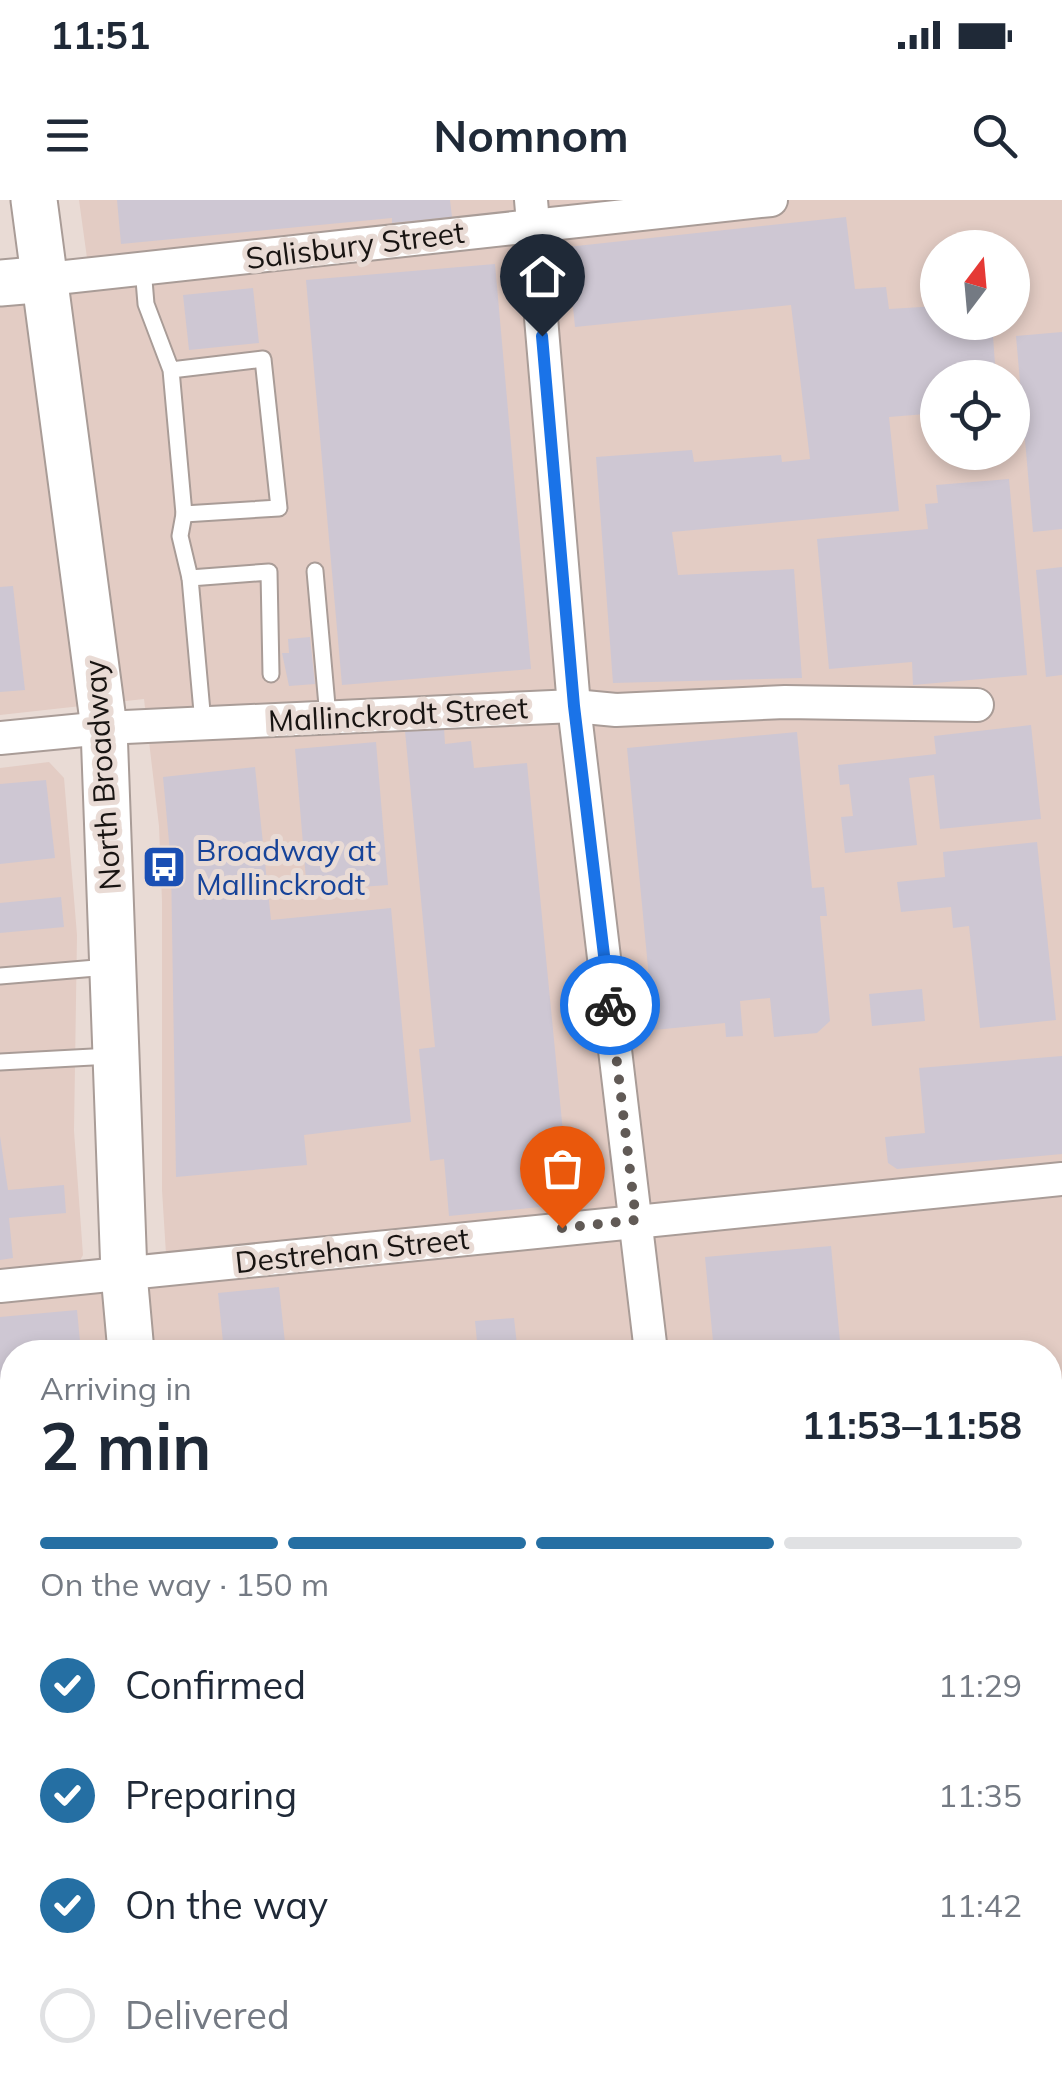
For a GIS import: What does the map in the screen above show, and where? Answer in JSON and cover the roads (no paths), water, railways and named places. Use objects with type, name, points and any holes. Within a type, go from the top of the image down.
[{"type":"main road","name":"North Broadway","points":[[34,200],[104,728],[124,1274],[131,1340]]},
{"type":"main road","name":"Salisbury Street","points":[[0,283],[47,279]]},
{"type":"street","name":"Salisbury Street","points":[[47,279],[532,212],[770,200]]},
{"type":"street","points":[[532,212],[574,706],[651,1340]]},
{"type":"street","name":"Mallinckrodt Street","points":[[0,738],[104,728],[574,706],[616,710],[785,702],[977,705]]},
{"type":"street","name":"Destrehan Street","points":[[0,1286],[1062,1180]]},
{"type":"lane","points":[[143,268],[146,304],[171,370],[184,514],[180,536],[190,578],[203,723]]},
{"type":"lane","points":[[171,370],[263,359],[280,508],[184,514]]},
{"type":"lane","points":[[315,571],[328,717]]},
{"type":"lane","points":[[190,578],[269,572],[271,674]]},
{"type":"lane","points":[[0,976],[112,966]]},
{"type":"lane","points":[[0,1062],[116,1055]]},
{"type":"place","name":"Broadway at Mallinckrodt","points":[[164,867]]}]
